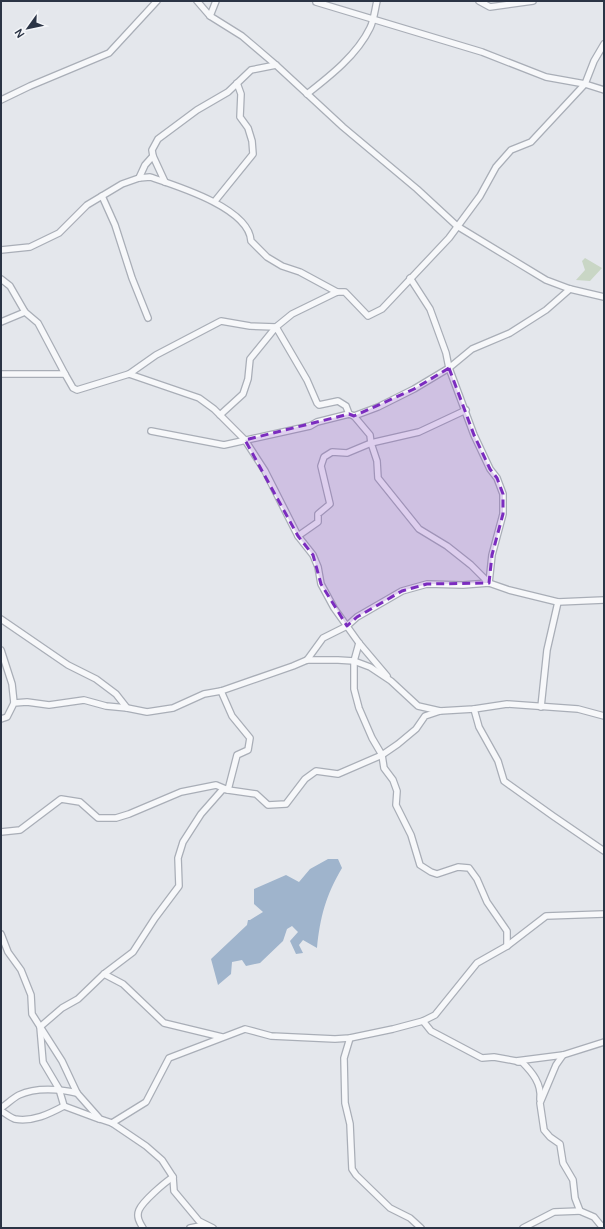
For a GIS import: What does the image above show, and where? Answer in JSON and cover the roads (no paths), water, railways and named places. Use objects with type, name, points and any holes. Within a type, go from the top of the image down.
[{"type":"street","points":[[1,100],[30,86],[109,54],[157,1]]},
{"type":"street","points":[[197,1],[210,16],[242,36],[276,65],[306,94],[417,189],[457,226],[546,280],[570,289],[604,297]]},
{"type":"street","points":[[210,16],[216,1]]},
{"type":"street","points":[[316,1],[373,18],[407,31],[482,52],[546,77],[585,84],[604,90]]},
{"type":"street","points":[[306,94],[335,71],[357,48],[370,28],[377,1]]},
{"type":"street","points":[[479,1],[490,7],[533,1]]},
{"type":"street","points":[[220,415],[243,394],[248,379],[250,359],[276,327],[292,314],[337,292],[345,292],[368,316],[382,309],[449,238],[480,196],[496,167],[511,150],[531,142],[585,84],[594,61],[604,44]]},
{"type":"street","points":[[165,182],[153,156],[152,150],[158,139],[197,110],[228,92],[251,70],[276,65]]},
{"type":"street","points":[[215,201],[253,154],[252,141],[248,128],[240,117],[241,94],[237,83]]},
{"type":"street","points":[[140,178],[145,165],[153,156]]},
{"type":"street","points":[[1,250],[30,247],[59,233],[86,205],[140,178],[150,176],[215,201],[244,225],[250,232],[251,241],[268,257],[282,266],[300,272],[337,292]]},
{"type":"street","points":[[102,196],[118,232],[132,278],[148,318]]},
{"type":"street","points":[[410,278],[430,310],[446,353],[449,368],[466,410],[474,435],[490,469],[497,478],[503,494],[503,514],[492,555],[489,583]]},
{"type":"street","points":[[1,279],[10,286],[25,312],[38,323],[73,388],[77,390],[129,374],[156,355],[221,321],[250,326],[276,327]]},
{"type":"street","points":[[151,431],[224,445],[310,426],[317,422],[352,415],[378,407],[414,389],[449,368],[472,349],[510,333],[546,310],[570,289]]},
{"type":"street","points":[[1,322],[25,312]]},
{"type":"street","points":[[276,327],[307,380],[317,403],[319,405],[338,401],[346,406],[370,435],[377,460],[378,478],[419,529],[447,546],[471,565],[489,583]]},
{"type":"street","points":[[1,374],[65,374]]},
{"type":"street","points":[[129,374],[199,398],[220,415],[245,440],[265,471],[298,536],[313,555],[318,567],[322,584],[334,608],[359,643],[391,681],[418,706],[440,711]]},
{"type":"street","points":[[298,536],[318,522],[318,514],[330,504],[321,466],[324,457],[332,452],[347,454],[371,443],[419,432],[466,410]]},
{"type":"street","points":[[307,660],[324,638],[347,626],[356,617],[402,591],[427,584],[463,585],[489,583],[508,590],[558,602],[604,600]]},
{"type":"street","points":[[542,706],[547,650],[558,602]]},
{"type":"street","points":[[1,619],[68,665],[96,679],[116,694],[127,708]]},
{"type":"street","points":[[359,643],[354,661],[354,689],[359,708],[372,738],[382,755],[384,768],[393,780],[397,792],[396,805],[411,835],[420,865],[430,872],[437,874],[458,867],[469,868],[477,879],[487,902],[507,930],[507,946]]},
{"type":"street","points":[[1,650],[12,684],[14,703],[6,717],[1,719]]},
{"type":"street","points":[[14,703],[27,702],[49,705],[84,700],[106,706],[147,712],[174,708],[204,694],[221,691],[307,660],[354,661],[370,668],[391,681]]},
{"type":"street","points":[[221,691],[232,716],[250,738],[248,750],[237,755],[228,790]]},
{"type":"street","points":[[40,1027],[62,1008],[78,999],[104,974],[133,952],[155,918],[179,886],[178,858],[183,842],[201,814],[223,789],[256,794],[268,805],[286,804],[305,779],[316,771],[338,774],[382,755],[416,729],[425,716],[440,711],[474,709],[507,704],[578,709],[604,716]]},
{"type":"street","points":[[474,709],[479,727],[498,761],[504,781],[604,851]]},
{"type":"street","points":[[1,832],[20,830],[60,799],[80,802],[98,818],[116,818],[136,812],[181,792],[216,785],[228,790]]},
{"type":"street","points":[[112,1123],[146,1102],[169,1058],[245,1029],[271,1036],[305,1039],[350,1038],[393,1030],[423,1021],[435,1015],[477,963],[507,946],[546,916],[604,914]]},
{"type":"street","points":[[1,934],[8,952],[21,970],[31,995],[32,1014],[62,1061],[77,1093],[100,1119]]},
{"type":"street","points":[[104,974],[124,984],[164,1023],[223,1037]]},
{"type":"street","points":[[423,1021],[431,1031],[482,1058],[494,1057],[522,1062],[536,1079],[541,1093],[540,1103],[544,1130],[550,1137],[560,1144],[563,1163],[573,1180],[575,1198],[580,1211]]},
{"type":"street","points":[[40,1027],[43,1062],[59,1089],[64,1106]]},
{"type":"street","points":[[350,1038],[344,1058],[345,1103],[350,1124],[352,1169],[356,1175],[390,1208],[410,1218],[422,1228]]},
{"type":"street","points":[[516,1061],[563,1055],[604,1042]]},
{"type":"street","points":[[540,1103],[556,1065],[563,1055]]},
{"type":"street","points":[[77,1093],[59,1089],[19,1095],[1,1110],[14,1119],[44,1116],[64,1106],[112,1123],[146,1146],[162,1160],[173,1177],[174,1191],[199,1221],[213,1228]]},
{"type":"street","points":[[134,1228],[142,1226],[138,1218],[139,1210],[173,1177]]},
{"type":"street","points":[[523,1228],[554,1212],[580,1211],[594,1218],[603,1228]]},
{"type":"street","points":[[190,1228],[205,1225]]},
{"type":"water","points":[[328,859],[338,859],[342,868],[336,878],[325,906],[317,948],[303,940],[299,945],[303,953],[296,954],[290,941],[298,932],[292,926],[287,929],[283,941],[260,963],[246,966],[242,960],[232,962],[231,974],[218,985],[211,959],[247,925],[248,920],[263,912],[254,904],[254,889],[286,875],[299,882],[310,869]]}]
